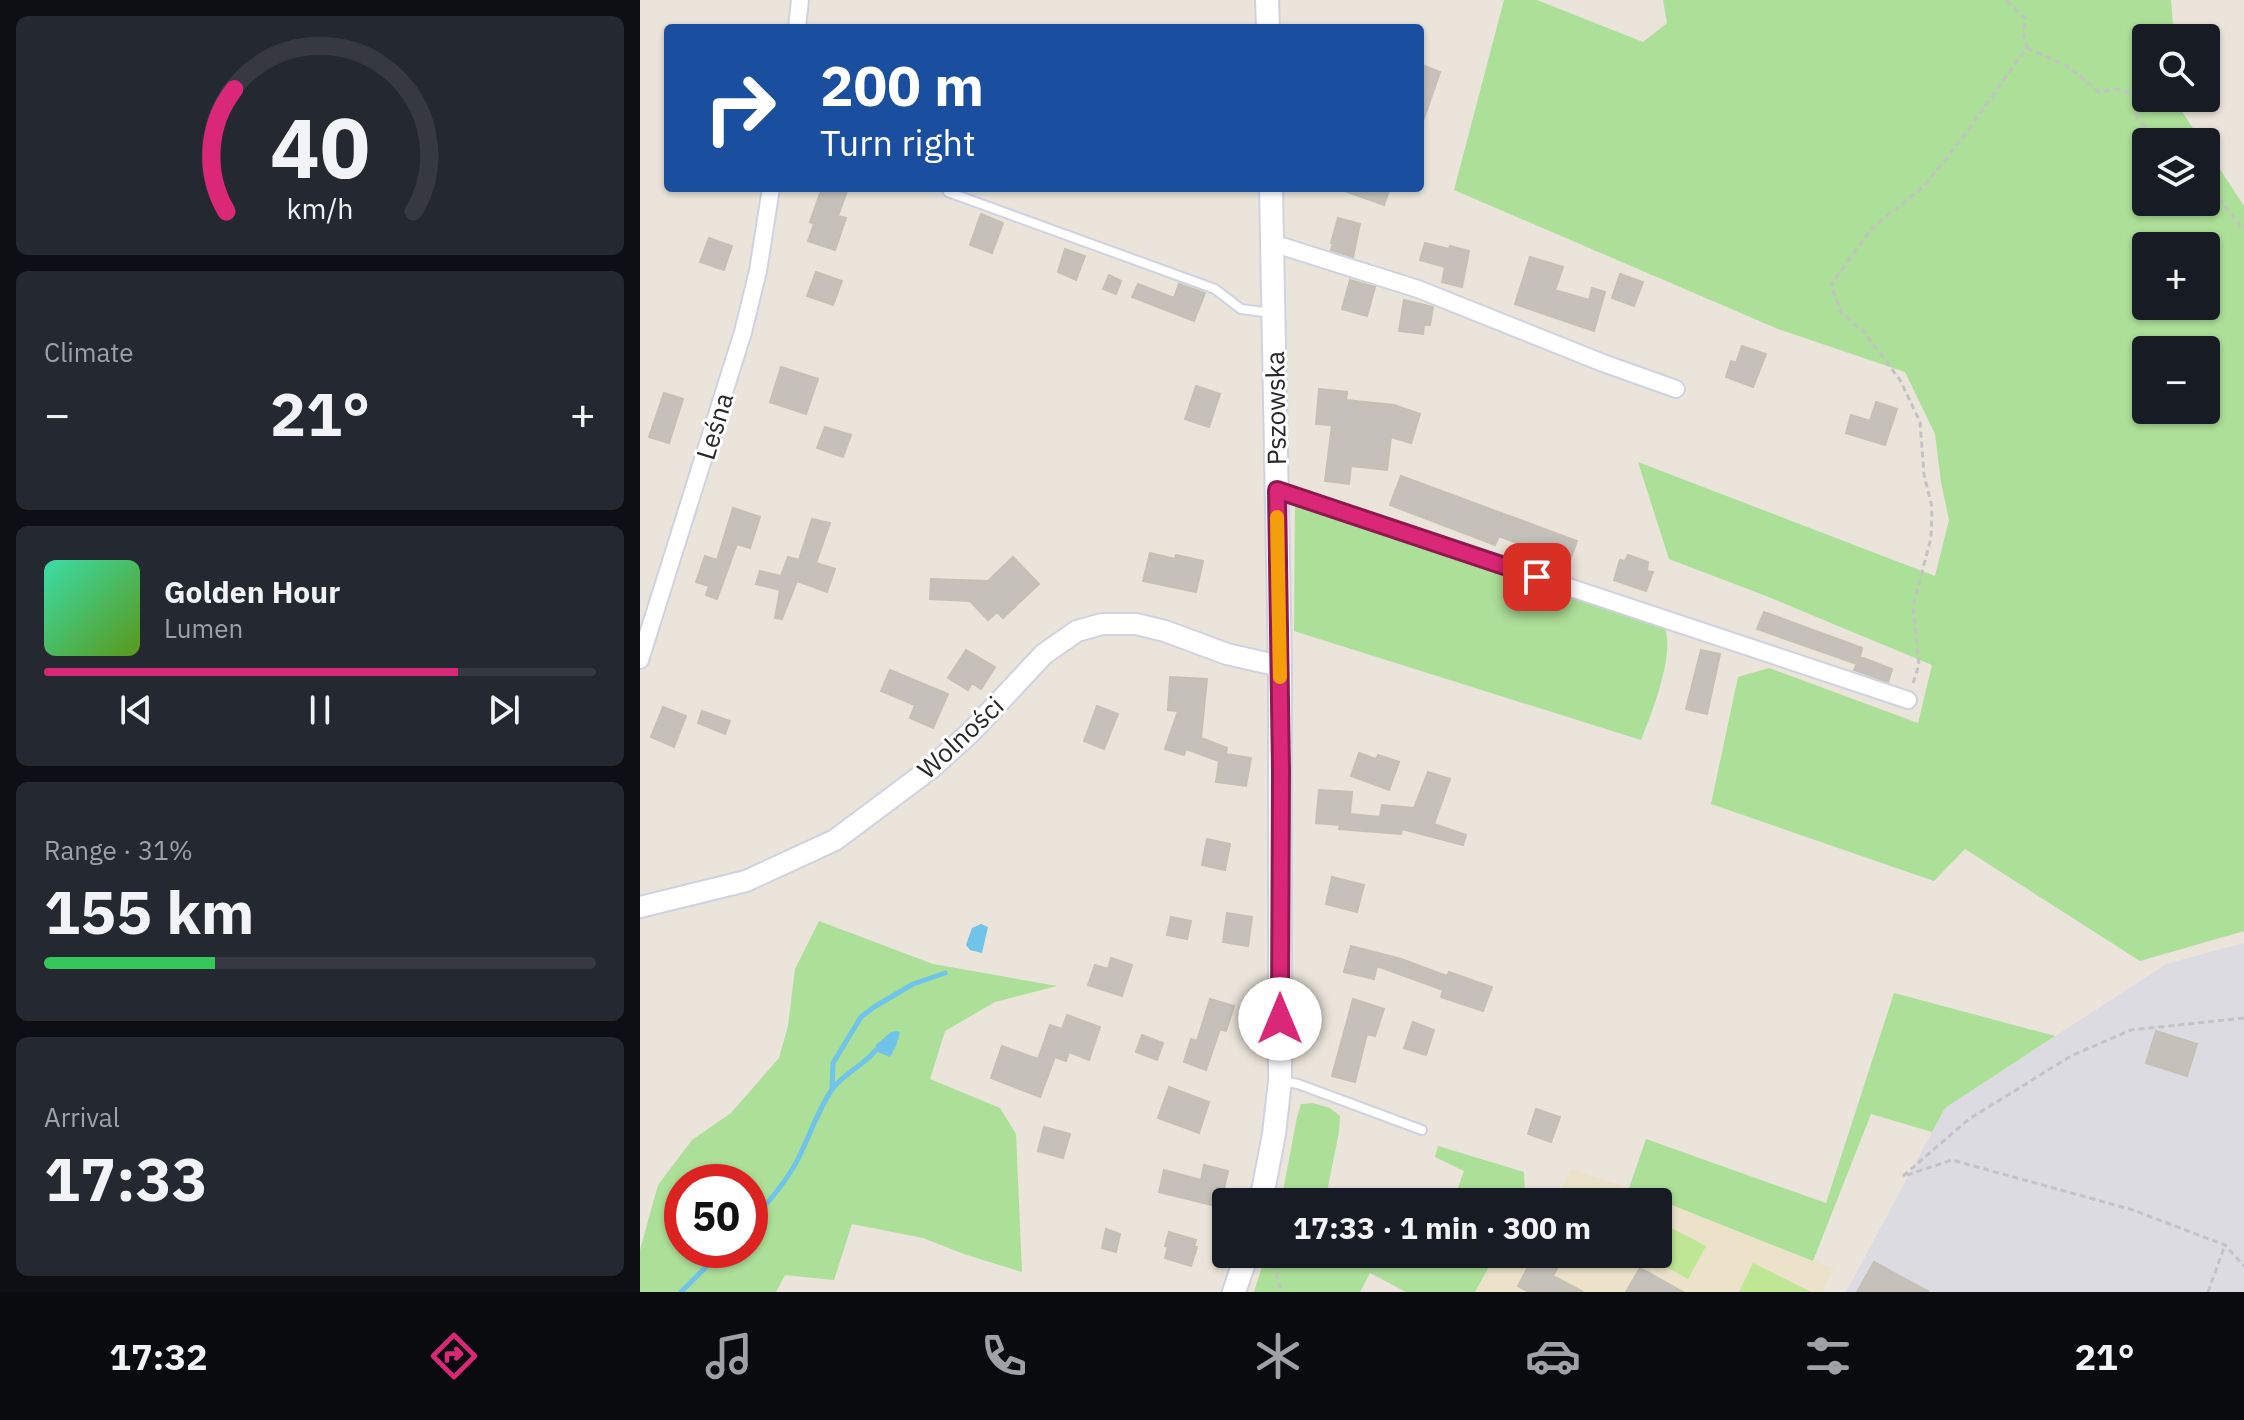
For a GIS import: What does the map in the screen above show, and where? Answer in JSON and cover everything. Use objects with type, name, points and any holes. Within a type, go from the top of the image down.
[{"type":"main road","points":[[1267,0],[1268,24]]},
{"type":"main road","name":"Pszowska","points":[[1264,1188],[1280,1081],[1280,666],[1271,192]]},
{"type":"main road","points":[[1235,1292],[1243,1268]]},
{"type":"street","points":[[797,24],[800,0]]},
{"type":"street","name":"Leśna","points":[[640,660],[743,332],[758,271],[770,192]]},
{"type":"street","points":[[1272,243],[1418,289],[1676,389]]},
{"type":"street","points":[[1277,490],[1908,700]]},
{"type":"street","name":"Wolności","points":[[640,907],[746,881],[835,840],[930,769],[971,732],[1044,654],[1077,631],[1102,624],[1136,624],[1165,631],[1227,654],[1280,666]]},
{"type":"lane","points":[[948,192],[1215,289],[1241,309],[1273,313]]},
{"type":"lane","points":[[1280,1081],[1298,1084],[1422,1130]]},
{"type":"path","points":[[2006,0],[2025,18],[2027,48]]},
{"type":"path","points":[[2027,48],[2069,67],[2099,92],[2117,89],[2132,94],[2138,120],[2147,128]]},
{"type":"path","points":[[1908,700],[1919,665],[1913,606],[1931,538],[1932,507],[1924,475],[1920,422],[1900,380],[1865,333],[1842,314],[1831,285],[1874,227],[1924,185],[1975,123],[2027,48]]},
{"type":"path","points":[[2220,200],[2244,230]]},
{"type":"path","points":[[2244,1018],[2131,1030],[2071,1056],[1969,1119],[1903,1176],[1952,1160],[2133,1210],[2225,1245],[2244,1266]]},
{"type":"path","points":[[2208,1292],[2225,1245]]},
{"type":"path","points":[[1275,1268],[1281,1292]]},
{"type":"shaded area","points":[[2244,943],[2244,1292],[1846,1292],[1945,1108],[2166,964]]},
{"type":"shaded area","points":[[1571,1169],[1629,1188],[1561,1188]]},
{"type":"shaded area","points":[[1672,1205],[1834,1269],[1822,1292],[1475,1292],[1488,1268],[1672,1268]]},
{"type":"green space","points":[[1504,0],[1537,0],[1643,42],[1667,23],[1663,0],[2171,0],[2173,24],[2132,24],[2132,112],[2182,112],[2193,128],[2132,128],[2132,216],[2220,216],[2220,169],[2244,206],[2244,931],[2140,961],[1965,849],[1934,881],[1711,804],[1738,677],[1769,668],[1918,723],[1932,665],[1669,559],[1638,462],[1935,576],[1949,520],[1935,434],[1905,372],[1778,329],[1454,190]]},
{"type":"green space","points":[[1295,505],[1664,626],[1667,637],[1665,666],[1641,740],[1294,631]]},
{"type":"green space","points":[[819,921],[933,964],[1057,986],[995,1002],[945,1031],[930,1079],[1000,1108],[1016,1134],[1022,1272],[923,1238],[852,1224],[834,1280],[785,1275],[776,1292],[640,1292],[640,1250],[658,1185],[664,1177],[664,1268],[768,1268],[768,1164],[674,1164],[692,1140],[731,1113],[779,1058],[788,1026],[795,969]]},
{"type":"green space","points":[[1894,993],[2055,1036],[1945,1108],[1932,1132],[1871,1114],[1813,1261],[1672,1205],[1672,1188],[1629,1188],[1646,1139],[1826,1203]]},
{"type":"green space","points":[[1313,1103],[1330,1108],[1340,1116],[1328,1188],[1284,1188],[1301,1104]]},
{"type":"green space","points":[[1438,1146],[1524,1172],[1525,1188],[1458,1188],[1464,1171],[1435,1157]]},
{"type":"green space","points":[[1672,1228],[1706,1246],[1688,1279],[1668,1268],[1672,1268]]},
{"type":"green space","points":[[1753,1263],[1811,1292],[1739,1292]]},
{"type":"green space","points":[[1262,1268],[1488,1268],[1475,1292],[1406,1292],[1370,1273],[1360,1292],[1254,1292]]},
{"type":"water","points":[[981,924],[988,927],[982,953],[970,950],[966,945],[972,928]]},
{"type":"water","points":[[896,1031],[900,1032],[890,1057],[875,1051],[876,1045]]},
{"type":"building","points":[[1424,66],[1440,72],[1424,118]]},
{"type":"building","points":[[821,192],[847,192],[838,216],[846,218],[835,250],[808,241],[814,224],[810,222]]},
{"type":"building","points":[[1348,192],[1389,192],[1384,205]]},
{"type":"building","points":[[981,214],[1003,223],[992,253],[970,245]]},
{"type":"building","points":[[1338,218],[1360,224],[1353,257],[1331,250]]},
{"type":"building","points":[[709,238],[732,246],[724,270],[700,262]]},
{"type":"building","points":[[1425,243],[1469,251],[1462,287],[1442,282],[1445,267],[1420,260]]},
{"type":"building","points":[[1065,249],[1085,256],[1076,280],[1058,272]]},
{"type":"building","points":[[1530,257],[1563,267],[1555,290],[1589,300],[1592,288],[1605,292],[1594,331],[1515,304]]},
{"type":"building","points":[[816,272],[842,281],[833,305],[807,296]]},
{"type":"building","points":[[1620,274],[1643,282],[1634,306],[1612,298]]},
{"type":"building","points":[[1109,275],[1121,281],[1116,294],[1103,289]]},
{"type":"building","points":[[1350,280],[1375,287],[1367,316],[1342,309]]},
{"type":"building","points":[[1138,284],[1174,298],[1179,284],[1205,293],[1194,321],[1132,297]]},
{"type":"building","points":[[1404,300],[1433,307],[1430,325],[1424,325],[1423,334],[1399,331]]},
{"type":"building","points":[[1742,346],[1766,354],[1753,387],[1726,377],[1731,361],[1736,363]]},
{"type":"building","points":[[781,367],[818,379],[806,414],[770,402]]},
{"type":"building","points":[[1196,386],[1220,394],[1209,427],[1185,419]]},
{"type":"building","points":[[1319,389],[1347,392],[1346,400],[1394,405],[1420,414],[1411,443],[1391,437],[1387,470],[1351,466],[1349,484],[1325,481],[1332,425],[1316,424]]},
{"type":"building","points":[[664,393],[683,399],[669,443],[649,437]]},
{"type":"building","points":[[1876,402],[1897,409],[1885,445],[1846,433],[1851,415],[1870,421]]},
{"type":"building","points":[[825,427],[851,435],[843,457],[817,448]]},
{"type":"building","points":[[1401,476],[1577,541],[1569,563],[1499,536],[1495,545],[1390,505]]},
{"type":"building","points":[[733,508],[760,517],[750,548],[737,544],[717,599],[706,595],[709,586],[696,582],[705,556],[717,560]]},
{"type":"building","points":[[812,519],[830,523],[816,563],[835,569],[827,592],[797,581],[782,619],[775,618],[780,590],[756,584],[760,571],[781,576],[788,557],[799,560]]},
{"type":"building","points":[[1150,553],[1203,561],[1196,592],[1143,581]]},
{"type":"building","points":[[1628,555],[1648,562],[1647,571],[1653,572],[1646,591],[1614,580],[1620,560],[1625,561]]},
{"type":"building","points":[[1013,557],[1039,584],[1003,618],[997,612],[988,620],[970,601],[930,599],[931,579],[988,581]]},
{"type":"building","points":[[1764,612],[1862,648],[1859,661],[1861,657],[1892,669],[1888,682],[1854,670],[1857,664],[1757,629]]},
{"type":"building","points":[[966,650],[995,667],[981,689],[972,683],[968,690],[948,678]]},
{"type":"building","points":[[1701,650],[1720,654],[1707,714],[1686,709]]},
{"type":"building","points":[[890,670],[948,694],[933,728],[910,718],[915,705],[881,691]]},
{"type":"building","points":[[1170,677],[1207,679],[1201,738],[1227,748],[1226,754],[1251,758],[1246,786],[1216,782],[1219,761],[1186,749],[1184,755],[1165,749],[1178,711],[1168,710]]},
{"type":"building","points":[[1097,706],[1118,714],[1104,749],[1084,741]]},
{"type":"building","points":[[663,707],[686,716],[674,747],[651,737]]},
{"type":"building","points":[[702,711],[730,721],[725,734],[698,723]]},
{"type":"building","points":[[1359,753],[1399,762],[1389,790],[1351,776]]},
{"type":"building","points":[[1428,772],[1450,779],[1434,824],[1466,835],[1463,845],[1402,829],[1401,834],[1339,829],[1340,825],[1316,823],[1319,790],[1352,792],[1350,814],[1380,817],[1382,805],[1414,808]]},
{"type":"building","points":[[1207,839],[1230,844],[1225,870],[1202,865]]},
{"type":"building","points":[[1332,877],[1364,885],[1357,912],[1326,904]]},
{"type":"building","points":[[1227,913],[1252,917],[1248,946],[1223,942]]},
{"type":"building","points":[[1171,917],[1191,921],[1187,939],[1167,935]]},
{"type":"building","points":[[1351,946],[1492,987],[1483,1011],[1441,997],[1443,990],[1377,966],[1374,979],[1344,972]]},
{"type":"building","points":[[1111,958],[1132,965],[1122,996],[1088,985],[1095,965],[1108,969]]},
{"type":"building","points":[[1210,999],[1234,1006],[1226,1031],[1220,1029],[1206,1070],[1184,1062],[1191,1039],[1197,1041]]},
{"type":"building","points":[[1353,999],[1384,1009],[1375,1036],[1367,1034],[1355,1082],[1332,1076]]},
{"type":"building","points":[[1067,1015],[1100,1027],[1089,1060],[1069,1052],[1066,1061],[1055,1057],[1040,1097],[991,1078],[1002,1046],[1038,1059],[1050,1025],[1062,1029]]},
{"type":"building","points":[[1413,1022],[1434,1030],[1426,1055],[1404,1048]]},
{"type":"building","points":[[2156,1031],[2197,1044],[2187,1076],[2146,1063]]},
{"type":"building","points":[[1142,1035],[1163,1043],[1157,1060],[1136,1052]]},
{"type":"building","points":[[1169,1087],[1209,1102],[1199,1133],[1158,1118]]},
{"type":"building","points":[[1536,1109],[1560,1117],[1551,1142],[1528,1134]]},
{"type":"building","points":[[1044,1127],[1070,1134],[1063,1158],[1038,1151]]},
{"type":"building","points":[[1204,1165],[1228,1171],[1224,1188],[1212,1188],[1212,1205],[1159,1192],[1164,1170],[1201,1180]]},
{"type":"building","points":[[1106,1229],[1120,1234],[1116,1252],[1102,1248]]},
{"type":"building","points":[[1169,1232],[1196,1240],[1191,1266],[1165,1258]]},
{"type":"building","points":[[1874,1262],[1929,1292],[1857,1292]]},
{"type":"building","points":[[1528,1268],[1557,1268],[1553,1276],[1583,1292],[1529,1292],[1518,1286]]},
{"type":"building","points":[[1640,1268],[1683,1292],[1626,1292]]},
{"type":"waterway","points":[[832,1088],[833,1063],[861,1017],[913,984],[945,973]]},
{"type":"waterway","points":[[768,1201],[793,1167],[829,1094],[875,1051]]},
{"type":"waterway","points":[[681,1292],[705,1268]]},
{"type":"slow traffic","points":[[1277,517],[1280,677]]},
{"type":"route","points":[[1280,1019],[1281,771],[1277,490],[1537,577]]}]
